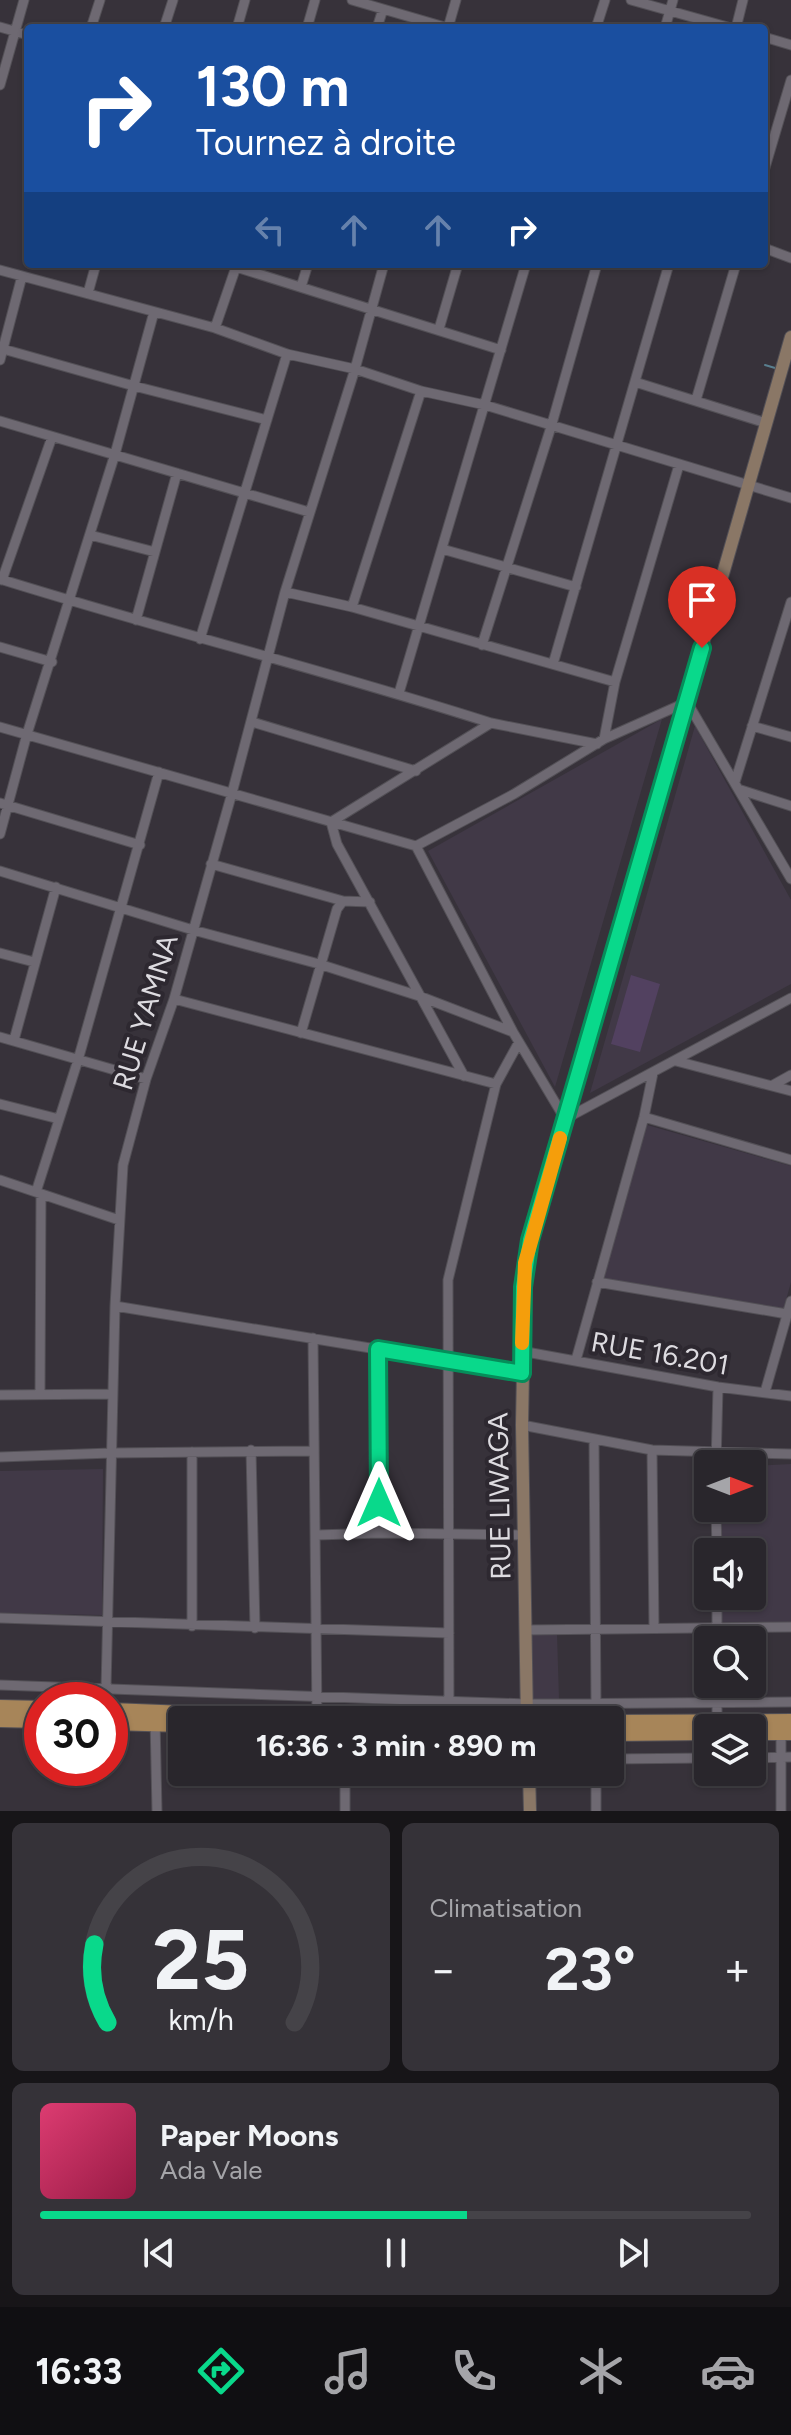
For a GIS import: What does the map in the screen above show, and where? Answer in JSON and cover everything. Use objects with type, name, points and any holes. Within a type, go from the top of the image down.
[{"type":"main road","name":"RUE LIWAGA","points":[[526,1704],[521,1351],[525,1263],[791,337]]},
{"type":"main road","points":[[0,1707],[24,1708]]},
{"type":"main road","points":[[128,1713],[168,1721]]},
{"type":"main road","points":[[128,1721],[168,1718]]},
{"type":"main road","points":[[0,1720],[24,1721]]},
{"type":"main road","points":[[624,1723],[694,1727]]},
{"type":"main road","points":[[624,1733],[694,1729]]},
{"type":"main road","points":[[766,1729],[788,1729]]},
{"type":"main road","points":[[766,1731],[788,1729]]},
{"type":"main road","points":[[529,1786],[530,1811]]},
{"type":"street","points":[[0,85],[24,0]]},
{"type":"street","points":[[92,24],[100,0]]},
{"type":"street","points":[[165,24],[173,0]]},
{"type":"street","points":[[238,24],[245,0]]},
{"type":"street","points":[[308,24],[315,0]]},
{"type":"street","points":[[352,0],[434,24]]},
{"type":"street","points":[[449,24],[456,0]]},
{"type":"street","points":[[597,24],[605,0]]},
{"type":"street","points":[[631,0],[717,24]]},
{"type":"street","points":[[666,24],[673,0]]},
{"type":"street","points":[[734,24],[743,0]]},
{"type":"street","points":[[378,24],[383,9]]},
{"type":"street","points":[[0,27],[24,34]]},
{"type":"street","points":[[768,38],[791,45]]},
{"type":"street","points":[[768,158],[791,80]]},
{"type":"street","points":[[768,249],[791,258]]},
{"type":"street","points":[[88,293],[95,268]]},
{"type":"street","points":[[215,328],[235,268]]},
{"type":"street","points":[[245,268],[501,350]]},
{"type":"street","points":[[301,287],[307,268]]},
{"type":"street","name":"RUE YAMNA","points":[[106,1682],[115,1306],[123,1165],[146,1079],[174,999],[285,592],[355,369],[383,268]]},
{"type":"street","points":[[439,329],[457,268]]},
{"type":"street","points":[[399,693],[525,268]]},
{"type":"street","points":[[482,645],[551,427],[596,268]]},
{"type":"street","points":[[553,664],[668,268]]},
{"type":"street","points":[[696,400],[735,268]]},
{"type":"street","points":[[0,270],[215,328],[287,354],[355,369],[421,391],[485,405],[791,498]]},
{"type":"street","points":[[0,360],[22,276]]},
{"type":"street","points":[[0,834],[4,804],[52,662],[154,312]]},
{"type":"street","points":[[3,349],[267,420]]},
{"type":"street","points":[[200,639],[287,354]]},
{"type":"street","points":[[635,382],[766,423]]},
{"type":"street","points":[[352,607],[421,391]]},
{"type":"street","points":[[0,421],[309,512]]},
{"type":"street","points":[[52,437],[1,579],[200,639],[399,693],[491,723],[600,741]]},
{"type":"street","points":[[600,741],[679,465]]},
{"type":"street","points":[[136,620],[177,473]]},
{"type":"street","points":[[90,535],[155,552]]},
{"type":"street","points":[[442,549],[576,587]]},
{"type":"street","points":[[285,592],[352,607],[615,682]]},
{"type":"street","points":[[738,786],[752,726],[791,602]]},
{"type":"street","points":[[0,647],[52,662]]},
{"type":"street","points":[[0,727],[416,846],[514,794],[600,741],[687,702],[791,879]]},
{"type":"street","points":[[252,722],[416,771]]},
{"type":"street","points":[[331,822],[491,723]]},
{"type":"street","points":[[752,726],[791,737]]},
{"type":"street","points":[[40,1394],[38,1193],[159,772]]},
{"type":"street","points":[[738,786],[791,806]]},
{"type":"street","points":[[4,804],[140,845]]},
{"type":"street","points":[[331,822],[337,844],[464,1076]]},
{"type":"street","points":[[416,846],[513,1032],[565,1119],[791,998]]},
{"type":"street","points":[[211,864],[343,901],[370,902]]},
{"type":"street","points":[[0,871],[193,930],[319,964],[419,996],[513,1032]]},
{"type":"street","points":[[14,1040],[56,887]]},
{"type":"street","points":[[301,1033],[333,917],[343,901]]},
{"type":"street","points":[[0,953],[34,962]]},
{"type":"street","points":[[174,999],[496,1084]]},
{"type":"street","points":[[0,1037],[146,1079]]},
{"type":"street","points":[[449,1706],[448,1280],[496,1084],[519,1042]]},
{"type":"street","points":[[676,1061],[791,1091]]},
{"type":"street","points":[[576,1360],[644,1117],[653,1073]]},
{"type":"street","points":[[773,1085],[791,1075]]},
{"type":"street","points":[[0,1104],[59,1119]]},
{"type":"street","points":[[644,1117],[791,1160]]},
{"type":"street","points":[[0,1180],[119,1220]]},
{"type":"street","points":[[597,1282],[787,1314]]},
{"type":"street","points":[[765,1392],[791,1301]]},
{"type":"street","points":[[115,1306],[522,1373]]},
{"type":"street","points":[[313,1338],[317,1706]]},
{"type":"street","points":[[378,1349],[379,1533]]},
{"type":"street","name":"RUE 16.201","points":[[521,1351],[718,1387],[791,1396]]},
{"type":"street","points":[[716,1450],[718,1387]]},
{"type":"street","points":[[0,1395],[113,1394]]},
{"type":"street","points":[[522,1425],[694,1455]]},
{"type":"street","points":[[594,1439],[596,1704]]},
{"type":"street","points":[[251,1450],[255,1628]]},
{"type":"street","points":[[652,1450],[654,1628]]},
{"type":"street","points":[[0,1457],[313,1451]]},
{"type":"street","points":[[192,1452],[192,1626]]},
{"type":"street","points":[[766,1455],[791,1454]]},
{"type":"street","points":[[317,1535],[523,1535]]},
{"type":"street","points":[[0,1618],[449,1633]]},
{"type":"street","points":[[766,1627],[791,1627]]},
{"type":"street","points":[[525,1630],[694,1628]]},
{"type":"street","points":[[0,1685],[24,1686]]},
{"type":"street","points":[[128,1690],[526,1704],[791,1702]]},
{"type":"street","points":[[715,1714],[717,1698]]},
{"type":"street","points":[[155,1718],[157,1811]]},
{"type":"street","points":[[781,1811],[788,1729]]},
{"type":"street","points":[[766,1758],[786,1757]]},
{"type":"street","points":[[624,1759],[694,1758]]},
{"type":"street","points":[[345,1786],[345,1811]]},
{"type":"street","points":[[596,1786],[596,1811]]},
{"type":"shaded area","points":[[662,719],[555,1087],[428,851]]},
{"type":"shaded area","points":[[695,726],[791,900],[791,984],[590,1093]]},
{"type":"shaded area","points":[[631,975],[660,984],[640,1052],[611,1044]]},
{"type":"shaded area","points":[[647,1125],[791,1166],[791,1282],[783,1311],[601,1279]]},
{"type":"shaded area","points":[[791,1464],[791,1624],[722,1624],[722,1610],[766,1610],[766,1538],[722,1538],[722,1522],[766,1522],[766,1465]]},
{"type":"shaded area","points":[[103,1469],[102,1615],[0,1613],[0,1471]]},
{"type":"shaded area","points":[[557,1634],[559,1699],[529,1700],[528,1635]]},
{"type":"waterway","points":[[765,365],[775,368]]},
{"type":"slow traffic","points":[[522,1343],[525,1263],[560,1138]]},
{"type":"route","points":[[379,1503],[378,1349],[522,1373],[523,1287],[530,1240],[702,648]]}]
